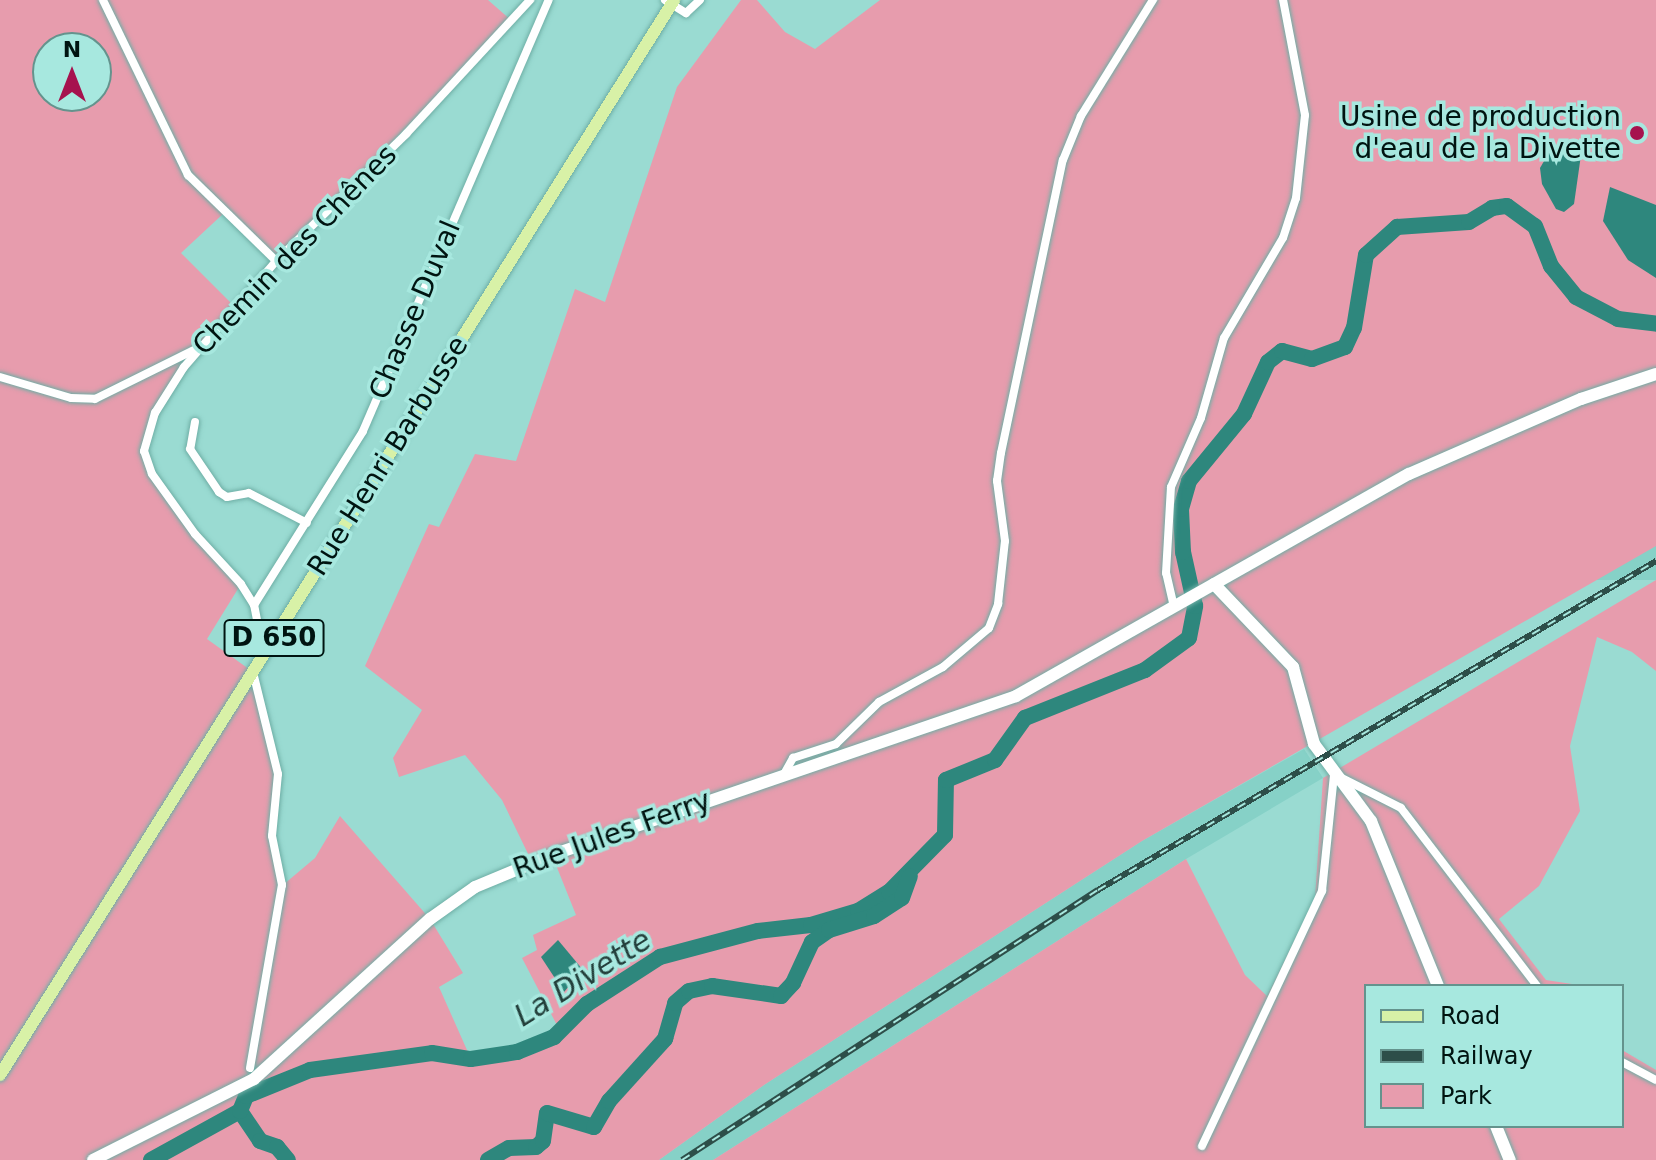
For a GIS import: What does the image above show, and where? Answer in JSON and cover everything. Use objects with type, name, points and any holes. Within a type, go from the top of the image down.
[{"type":"main road","name":"Rue Henri Barbusse","points":[[0,1075],[6,1052],[253,672],[670,1]]},
{"type":"main road","name":"Rue Jules Ferry","points":[[93,1160],[254,1079],[430,919],[475,887],[552,855],[1016,696],[1325,519],[1462,448],[1656,374]]},
{"type":"main road","points":[[1214,584],[1287,658],[1314,744],[1371,821],[1437,984]]},
{"type":"main road","points":[[1497,1128],[1510,1160]]},
{"type":"street","points":[[103,0],[188,175],[276,261]]},
{"type":"street","name":"Chemin des Chênes","points":[[274,638],[258,625],[254,605],[195,534],[146,462],[155,413],[200,347],[276,261],[406,134],[530,0]]},
{"type":"street","name":"Chasse Duval","points":[[254,605],[363,431],[549,0]]},
{"type":"street","points":[[670,1],[686,13],[700,0]]},
{"type":"street","points":[[783,776],[793,758],[836,744],[879,702],[943,667],[989,628],[998,604],[1005,541],[997,481],[1001,453],[1063,160],[1081,116],[1153,0]]},
{"type":"street","points":[[1179,604],[1166,573],[1171,487],[1201,418],[1224,338],[1283,238],[1296,198],[1305,115],[1283,0]]},
{"type":"street","points":[[0,377],[71,398],[95,399],[200,347]]},
{"type":"street","points":[[195,422],[190,449],[219,492],[227,497],[249,493],[307,523]]},
{"type":"street","points":[[250,1068],[282,910],[282,885],[272,836],[278,774],[253,672]]},
{"type":"street","points":[[1202,1146],[1322,891],[1334,774],[1401,808],[1535,984]]},
{"type":"street","points":[[1624,1063],[1656,1080]]},
{"type":"shaded area","points":[[1551,149],[1581,155],[1574,204],[1564,212],[1556,209],[1542,184],[1540,168]]},
{"type":"shaded area","points":[[1610,187],[1656,205],[1656,278],[1628,260],[1603,221]]},
{"type":"shaded area","points":[[1269,546],[1656,546],[1656,580],[1269,580]]},
{"type":"shaded area","points":[[1304,749],[1323,778],[1186,859],[713,1160],[659,1160],[764,1085],[1142,841]]},
{"type":"shaded area","points":[[558,940],[583,970],[564,992],[541,957]]},
{"type":"green space","points":[[0,0],[488,0],[511,20],[276,261],[224,213],[181,253],[237,309],[200,347],[155,413],[146,463],[195,534],[241,584],[207,639],[253,672],[278,774],[272,822],[283,885],[315,858],[340,816],[430,919],[463,973],[439,987],[471,1059],[517,1052],[560,1031],[522,958],[537,950],[533,935],[576,915],[552,855],[532,862],[502,800],[465,755],[399,777],[393,758],[422,710],[365,666],[429,524],[439,527],[475,454],[516,461],[575,289],[605,302],[677,87],[741,0],[757,0],[785,32],[815,49],[880,0],[1656,0],[1656,546],[1142,841],[764,1085],[659,1160],[0,1160]]},
{"type":"green space","points":[[1656,580],[1656,671],[1632,652],[1597,637],[1570,746],[1580,811],[1539,886],[1499,919],[1546,980],[1572,984],[1364,984],[1364,1128],[1624,1128],[1624,1051],[1656,1070],[1656,1160],[713,1160],[1186,859],[1245,975],[1267,996],[1315,898],[1323,778]]},
{"type":"waterway","name":"La Divette","points":[[151,1160],[240,1111],[246,1096],[310,1070],[432,1053],[471,1059],[517,1052],[554,1037],[587,1004],[660,957],[758,931],[811,925],[858,911],[889,892],[945,835],[946,780],[995,760],[1025,718],[1145,670],[1189,638],[1195,606],[1183,552],[1181,509],[1189,481],[1244,414],[1268,362],[1282,351],[1312,359],[1345,347],[1354,328],[1366,255],[1397,227],[1469,222],[1492,208],[1507,206],[1535,226],[1551,266],[1576,297],[1618,319],[1656,324]]},
{"type":"waterway","name":"La Divette","points":[[488,1160],[509,1148],[536,1147],[543,1141],[547,1113],[594,1127],[609,1101],[665,1039],[675,1003],[689,991],[712,986],[781,996],[793,983],[812,942],[829,930],[874,916],[902,898],[910,876]]},
{"type":"waterway","name":"La Divette","points":[[240,1111],[260,1141],[277,1147],[288,1160]]},
{"type":"railway","points":[[682,1160],[1098,890],[1656,561]]},
{"type":"place","name":"Usine de production d'eau de la Divette","points":[[1637,133]]}]
